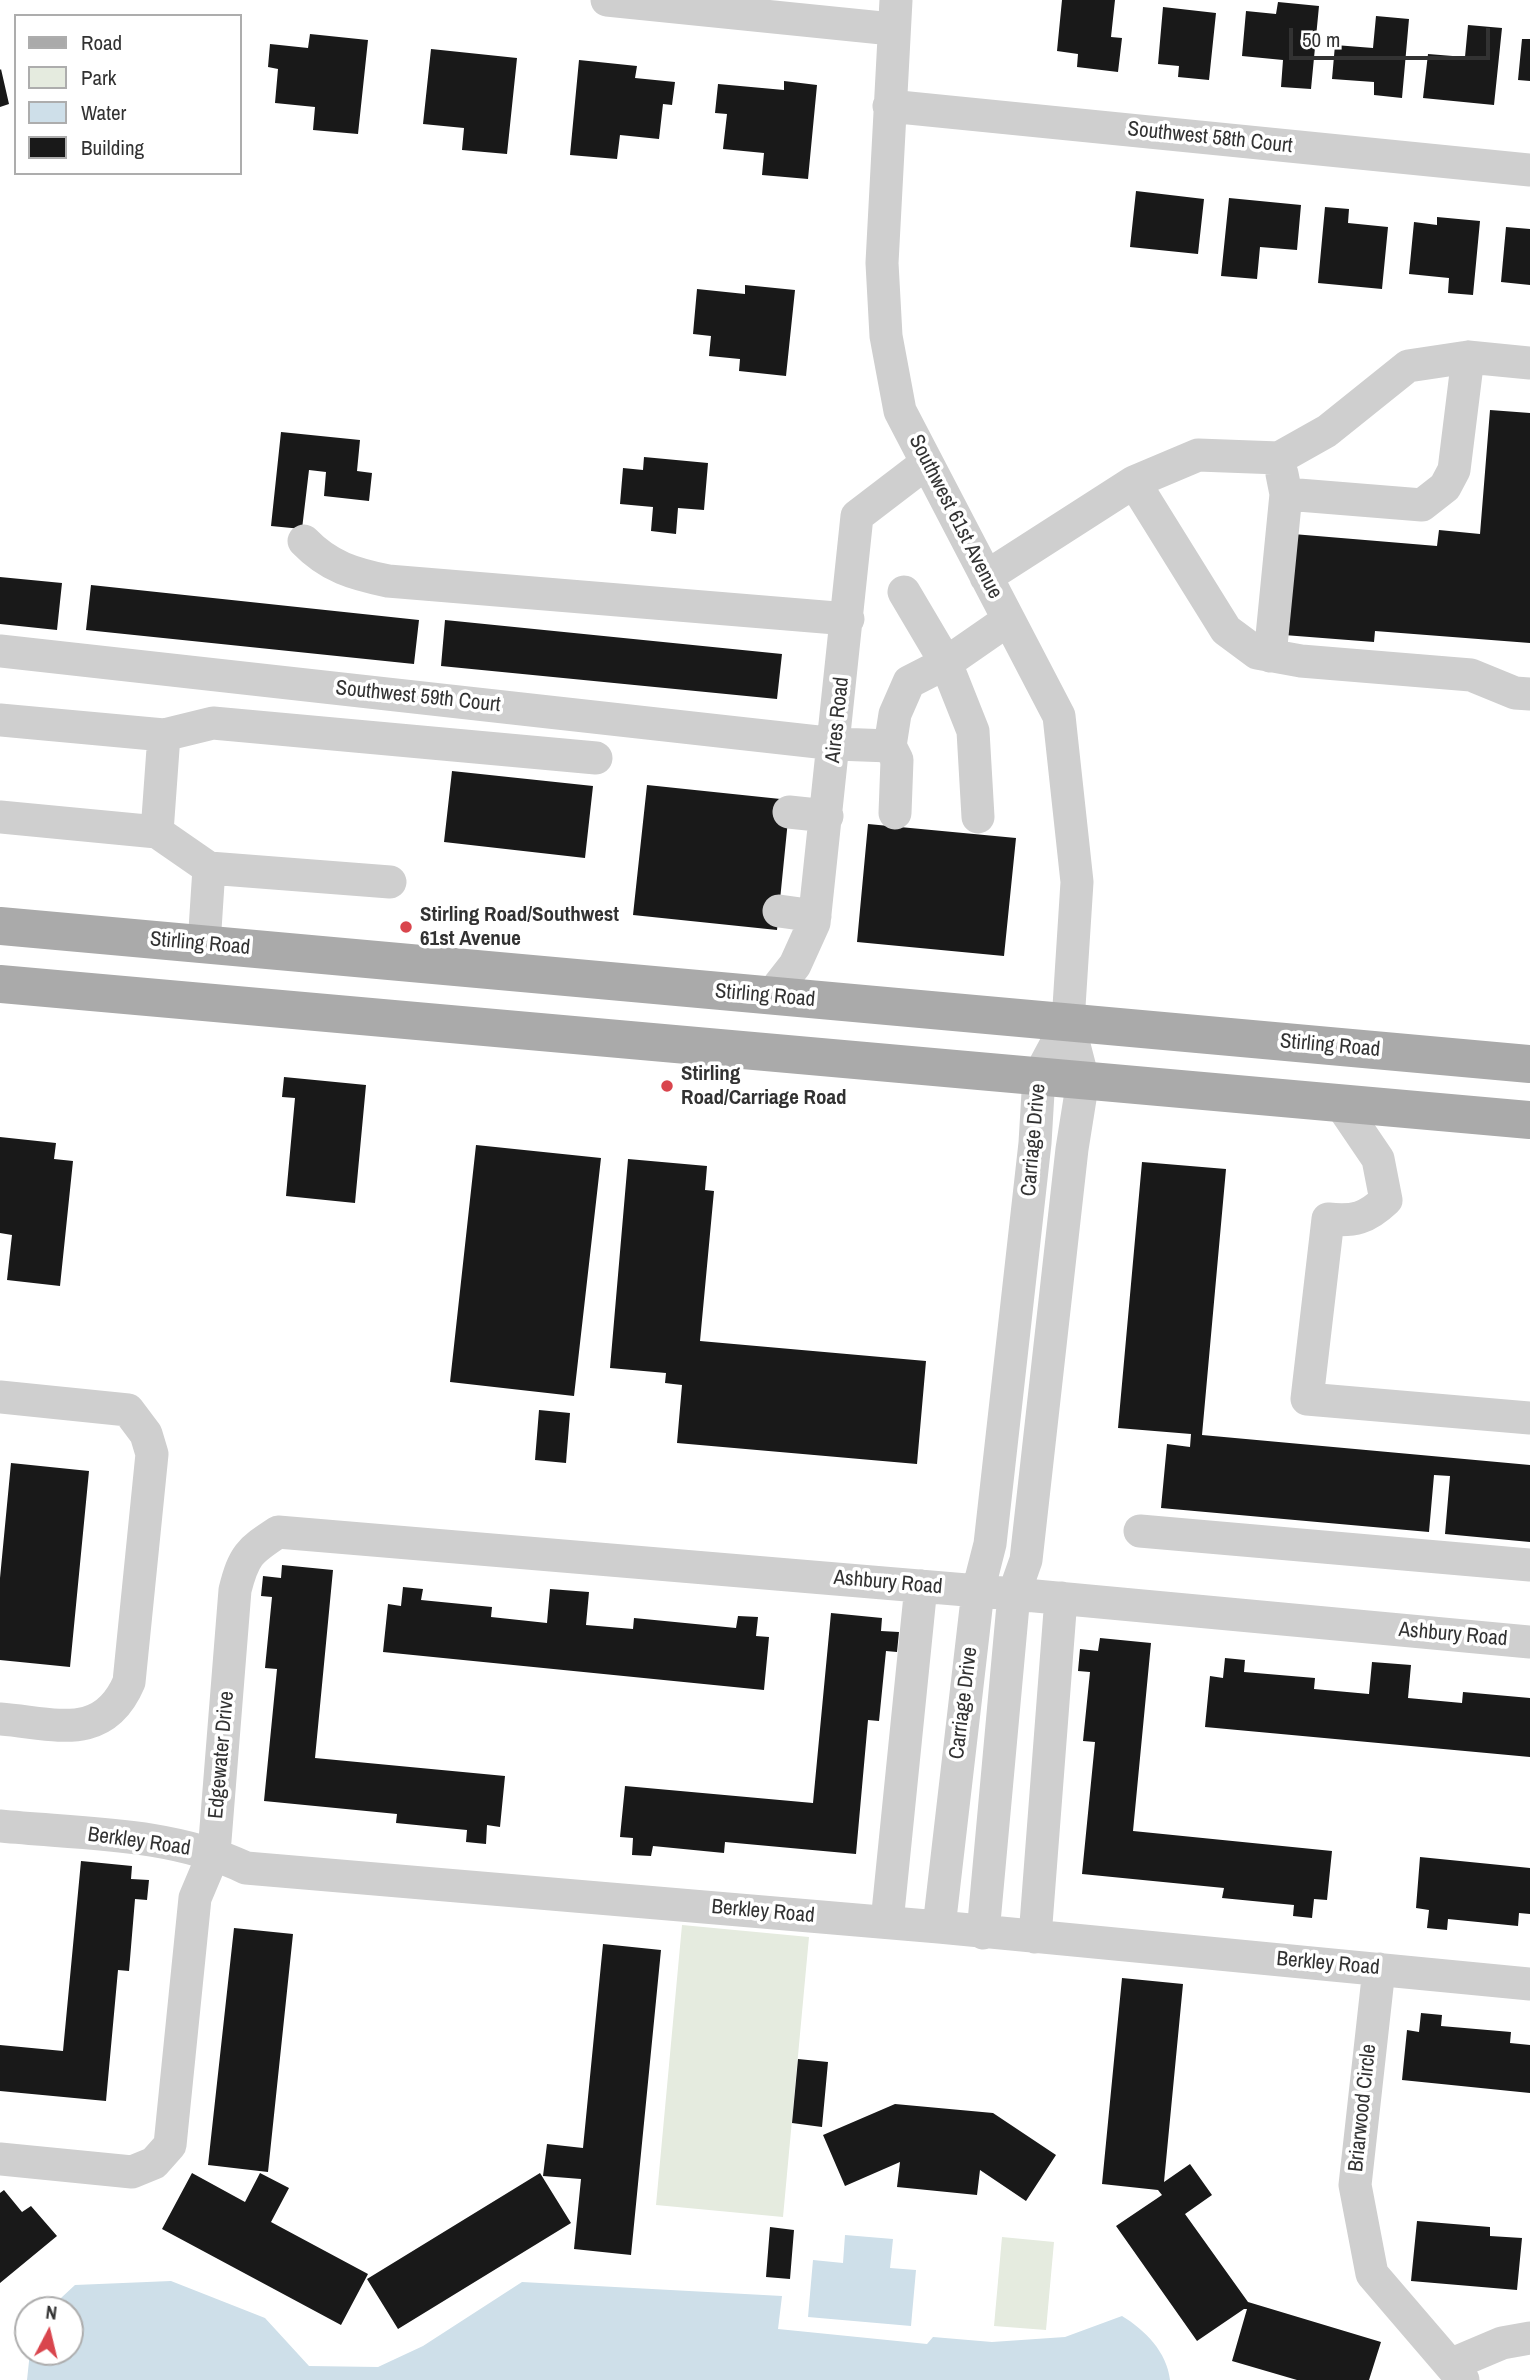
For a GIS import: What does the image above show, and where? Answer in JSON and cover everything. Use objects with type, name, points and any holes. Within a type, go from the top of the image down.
[{"type":"main road","name":"Stirling Road","points":[[0,926],[1530,1064]]},
{"type":"main road","points":[[198,1002],[204,945]]},
{"type":"main road","points":[[0,984],[1530,1120]]},
{"type":"street","points":[[607,0],[894,15]]},
{"type":"street","name":"Southwest 61st Avenue","points":[[894,15],[882,263],[886,336],[901,411],[925,464],[1059,716],[1077,883],[1068,1022]]},
{"type":"street","name":"Southwest 58th Court","points":[[890,106],[1530,170]]},
{"type":"street","points":[[986,577],[1134,482],[1198,455],[1279,458],[1327,431],[1408,366],[1468,357],[1530,363]]},
{"type":"street","points":[[1286,494],[1422,505],[1445,487],[1454,470],[1468,357]]},
{"type":"street","points":[[1270,656],[1286,494],[1279,458]]},
{"type":"street","name":"Aires Road","points":[[770,997],[795,965],[815,916],[836,744],[858,516],[925,464]]},
{"type":"street","points":[[1134,482],[1226,630],[1257,653],[1471,674],[1515,693],[1530,694]]},
{"type":"street","points":[[304,541],[319,557],[346,572],[388,581],[848,619]]},
{"type":"street","points":[[904,592],[946,663],[974,732],[978,817]]},
{"type":"street","points":[[895,813],[897,760],[890,746],[895,714],[909,682],[946,663],[1008,620]]},
{"type":"street","name":"Southwest 59th Court","points":[[0,651],[836,744],[890,746]]},
{"type":"street","points":[[0,720],[164,735],[214,723],[596,758]]},
{"type":"street","points":[[156,832],[164,735]]},
{"type":"street","points":[[789,812],[827,816]]},
{"type":"street","points":[[0,817],[156,832],[209,868],[390,882]]},
{"type":"street","points":[[204,945],[209,868]]},
{"type":"street","points":[[779,911],[815,916]]},
{"type":"street","name":"Carriage Drive","points":[[939,1927],[978,1591],[990,1544],[1029,1192],[1039,1076],[1068,1022]]},
{"type":"street","name":"Carriage Drive","points":[[983,1933],[1014,1594],[1026,1560],[1083,1080],[1068,1022]]},
{"type":"street","points":[[1340,1103],[1378,1159],[1386,1200],[1368,1216],[1349,1222],[1328,1219],[1307,1399],[1530,1418]]},
{"type":"street","points":[[1029,1192],[1067,1197]]},
{"type":"street","points":[[0,1396],[128,1410],[146,1434],[152,1454],[129,1682],[119,1706],[94,1722],[79,1725],[0,1719]]},
{"type":"street","points":[[1140,1531],[1530,1565]]},
{"type":"street","name":"Ashbury Road","points":[[251,1550],[278,1532],[1061,1598],[1530,1642]]},
{"type":"street","name":"Edgewater Drive","points":[[0,2159],[132,2172],[154,2164],[170,2145],[195,1898],[214,1853],[235,1590],[242,1562],[251,1550]]},
{"type":"street","points":[[887,1922],[921,1586]]},
{"type":"street","points":[[1035,1937],[1061,1598]]},
{"type":"street","name":"Berkley Road","points":[[0,1826],[163,1842],[214,1853],[246,1868],[887,1922],[1530,1984]]},
{"type":"street","name":"Briarwood Circle","points":[[1379,1969],[1355,2185],[1357,2198],[1372,2274],[1457,2372]]},
{"type":"street","points":[[1457,2372],[1502,2343],[1530,2338]]},
{"type":"green space","points":[[682,1925],[809,1937],[783,2217],[656,2205]]},
{"type":"green space","points":[[1002,2237],[1054,2242],[1046,2330],[994,2326]]},
{"type":"water","points":[[845,2235],[893,2239],[890,2268],[916,2270],[911,2326],[808,2317],[813,2260],[843,2263]]},
{"type":"water","points":[[171,2281],[265,2318],[309,2366],[378,2367],[423,2346],[522,2282],[782,2296],[778,2329],[927,2344],[933,2337],[992,2342],[1065,2337],[1122,2316],[1139,2328],[1160,2351],[1170,2380],[27,2380],[28,2366],[84,2366],[84,2296],[63,2296],[75,2285]]},
{"type":"building","points":[[1062,0],[1115,0],[1111,37],[1122,38],[1118,72],[1077,67],[1078,54],[1057,51]]},
{"type":"building","points":[[1278,2],[1319,6],[1311,89],[1281,87],[1283,60],[1242,56],[1246,11],[1276,14]]},
{"type":"building","points":[[1163,7],[1216,13],[1209,80],[1178,77],[1179,66],[1158,64]]},
{"type":"building","points":[[1376,16],[1409,19],[1402,98],[1374,95],[1374,82],[1332,79],[1335,45],[1373,48]]},
{"type":"building","points":[[1468,25],[1502,28],[1494,105],[1423,98],[1428,54],[1465,57]]},
{"type":"building","points":[[310,34],[368,40],[358,134],[313,130],[315,107],[275,103],[278,69],[268,67],[270,44],[308,48]]},
{"type":"building","points":[[1522,39],[1530,39],[1530,81],[1518,80]]},
{"type":"building","points":[[431,49],[517,58],[507,154],[462,150],[464,128],[423,124]]},
{"type":"building","points":[[579,60],[637,66],[635,78],[675,82],[672,105],[663,104],[659,139],[620,135],[617,159],[570,155]]},
{"type":"building","points":[[0,70],[9,104],[0,107]]},
{"type":"building","points":[[784,81],[817,85],[808,179],[762,175],[764,153],[723,149],[727,114],[715,113],[718,84],[784,90]]},
{"type":"building","points":[[1136,191],[1204,199],[1198,254],[1130,247]]},
{"type":"building","points":[[1229,198],[1301,205],[1297,250],[1260,247],[1257,279],[1221,276]]},
{"type":"building","points":[[1325,207],[1349,209],[1348,223],[1388,227],[1382,289],[1318,283]]},
{"type":"building","points":[[1437,217],[1480,221],[1473,295],[1448,293],[1449,278],[1409,274],[1414,222],[1437,225]]},
{"type":"building","points":[[1506,227],[1530,229],[1530,285],[1501,282]]},
{"type":"building","points":[[745,285],[795,290],[786,376],[739,371],[740,359],[709,356],[711,336],[693,334],[697,289],[745,294]]},
{"type":"building","points":[[1490,410],[1530,413],[1530,643],[1375,631],[1374,642],[1284,635],[1293,534],[1437,546],[1439,530],[1480,534]]},
{"type":"building","points":[[281,432],[360,440],[357,471],[372,473],[369,501],[324,496],[326,472],[309,470],[302,529],[271,526]]},
{"type":"building","points":[[644,457],[708,463],[704,510],[678,508],[676,534],[651,531],[653,507],[620,504],[623,468],[643,470]]},
{"type":"building","points":[[0,577],[62,583],[57,630],[0,624]]},
{"type":"building","points":[[91,585],[419,620],[414,664],[86,630]]},
{"type":"building","points":[[445,620],[782,654],[777,699],[441,666]]},
{"type":"building","points":[[452,771],[593,786],[585,858],[444,842]]},
{"type":"building","points":[[647,785],[790,800],[777,930],[633,915]]},
{"type":"building","points":[[868,824],[1016,838],[1004,956],[857,942]]},
{"type":"building","points":[[284,1077],[366,1085],[355,1203],[286,1196],[295,1098],[282,1097]]},
{"type":"building","points":[[0,1137],[56,1143],[54,1159],[73,1161],[60,1286],[7,1280],[12,1235],[0,1233]]},
{"type":"building","points":[[476,1145],[601,1158],[574,1396],[450,1382]]},
{"type":"building","points":[[628,1159],[707,1166],[705,1190],[714,1191],[700,1341],[926,1361],[917,1464],[677,1443],[682,1385],[665,1383],[666,1373],[610,1368]]},
{"type":"building","points":[[1142,1162],[1226,1169],[1202,1435],[1530,1465],[1530,1542],[1445,1534],[1450,1476],[1434,1475],[1429,1532],[1161,1508],[1167,1444],[1190,1447],[1191,1434],[1118,1428]]},
{"type":"building","points":[[539,1410],[570,1413],[566,1463],[535,1460]]},
{"type":"building","points":[[11,1463],[89,1471],[70,1667],[0,1660],[0,1578]]},
{"type":"building","points":[[282,1565],[333,1570],[315,1758],[505,1776],[500,1827],[487,1825],[486,1844],[466,1842],[467,1830],[396,1823],[397,1814],[264,1801],[277,1669],[265,1668],[272,1597],[261,1596],[263,1576],[281,1578]]},
{"type":"building","points":[[403,1587],[423,1589],[421,1600],[492,1607],[491,1617],[547,1623],[550,1589],[589,1592],[586,1625],[633,1629],[634,1618],[736,1628],[738,1616],[758,1617],[756,1636],[769,1637],[764,1690],[383,1652],[388,1604],[401,1606]]},
{"type":"building","points":[[831,1613],[882,1618],[881,1631],[899,1632],[897,1652],[886,1651],[879,1721],[868,1720],[856,1854],[725,1842],[724,1853],[653,1846],[651,1856],[632,1855],[633,1838],[620,1837],[625,1786],[813,1803]]},
{"type":"building","points":[[1100,1638],[1151,1643],[1133,1831],[1332,1851],[1327,1900],[1314,1899],[1312,1918],[1293,1916],[1294,1905],[1222,1898],[1224,1888],[1082,1874],[1095,1742],[1083,1741],[1090,1672],[1078,1671],[1080,1649],[1098,1651]]},
{"type":"building","points":[[1225,1658],[1245,1660],[1244,1672],[1315,1678],[1314,1689],[1369,1694],[1372,1662],[1411,1665],[1408,1698],[1462,1703],[1463,1692],[1530,1698],[1530,1757],[1205,1727],[1210,1676],[1223,1678]]},
{"type":"building","points":[[1420,1857],[1530,1868],[1530,1914],[1519,1913],[1518,1926],[1448,1919],[1447,1930],[1427,1928],[1429,1910],[1416,1908]]},
{"type":"building","points":[[81,1861],[132,1866],[131,1879],[149,1880],[147,1900],[135,1899],[129,1971],[118,1970],[106,2101],[0,2091],[0,2045],[63,2051]]},
{"type":"building","points":[[234,1928],[293,1934],[268,2172],[208,2165]]},
{"type":"building","points":[[603,1944],[661,1950],[631,2255],[574,2249],[581,2179],[543,2176],[547,2144],[583,2148]]},
{"type":"building","points":[[1122,1978],[1183,1984],[1164,2182],[1190,2164],[1212,2195],[1185,2214],[1248,2302],[1381,2342],[1369,2380],[1297,2380],[1232,2361],[1247,2309],[1197,2341],[1116,2226],[1162,2195],[1158,2190],[1102,2184]]},
{"type":"building","points":[[1421,2013],[1442,2015],[1441,2026],[1511,2032],[1510,2043],[1530,2045],[1530,2093],[1402,2080],[1407,2030],[1419,2032]]},
{"type":"building","points":[[798,2059],[828,2062],[822,2127],[792,2123]]},
{"type":"building","points":[[895,2104],[993,2113],[1056,2155],[1026,2201],[980,2170],[977,2195],[897,2187],[900,2162],[845,2186],[823,2135]]},
{"type":"building","points":[[192,2173],[245,2202],[260,2173],[289,2188],[271,2222],[368,2274],[341,2325],[162,2229]]},
{"type":"building","points":[[540,2173],[571,2223],[398,2329],[367,2279]]},
{"type":"building","points":[[4,2190],[22,2212],[31,2206],[57,2236],[0,2283],[0,2193]]},
{"type":"building","points":[[1417,2221],[1490,2227],[1490,2236],[1522,2238],[1517,2290],[1411,2281]]},
{"type":"building","points":[[770,2227],[794,2230],[790,2279],[766,2277]]},
{"type":"place","name":"Stirling Road/Southwest 61st Avenue","points":[[406,927]]},
{"type":"place","name":"Stirling Road/Carriage Road","points":[[667,1086]]}]
